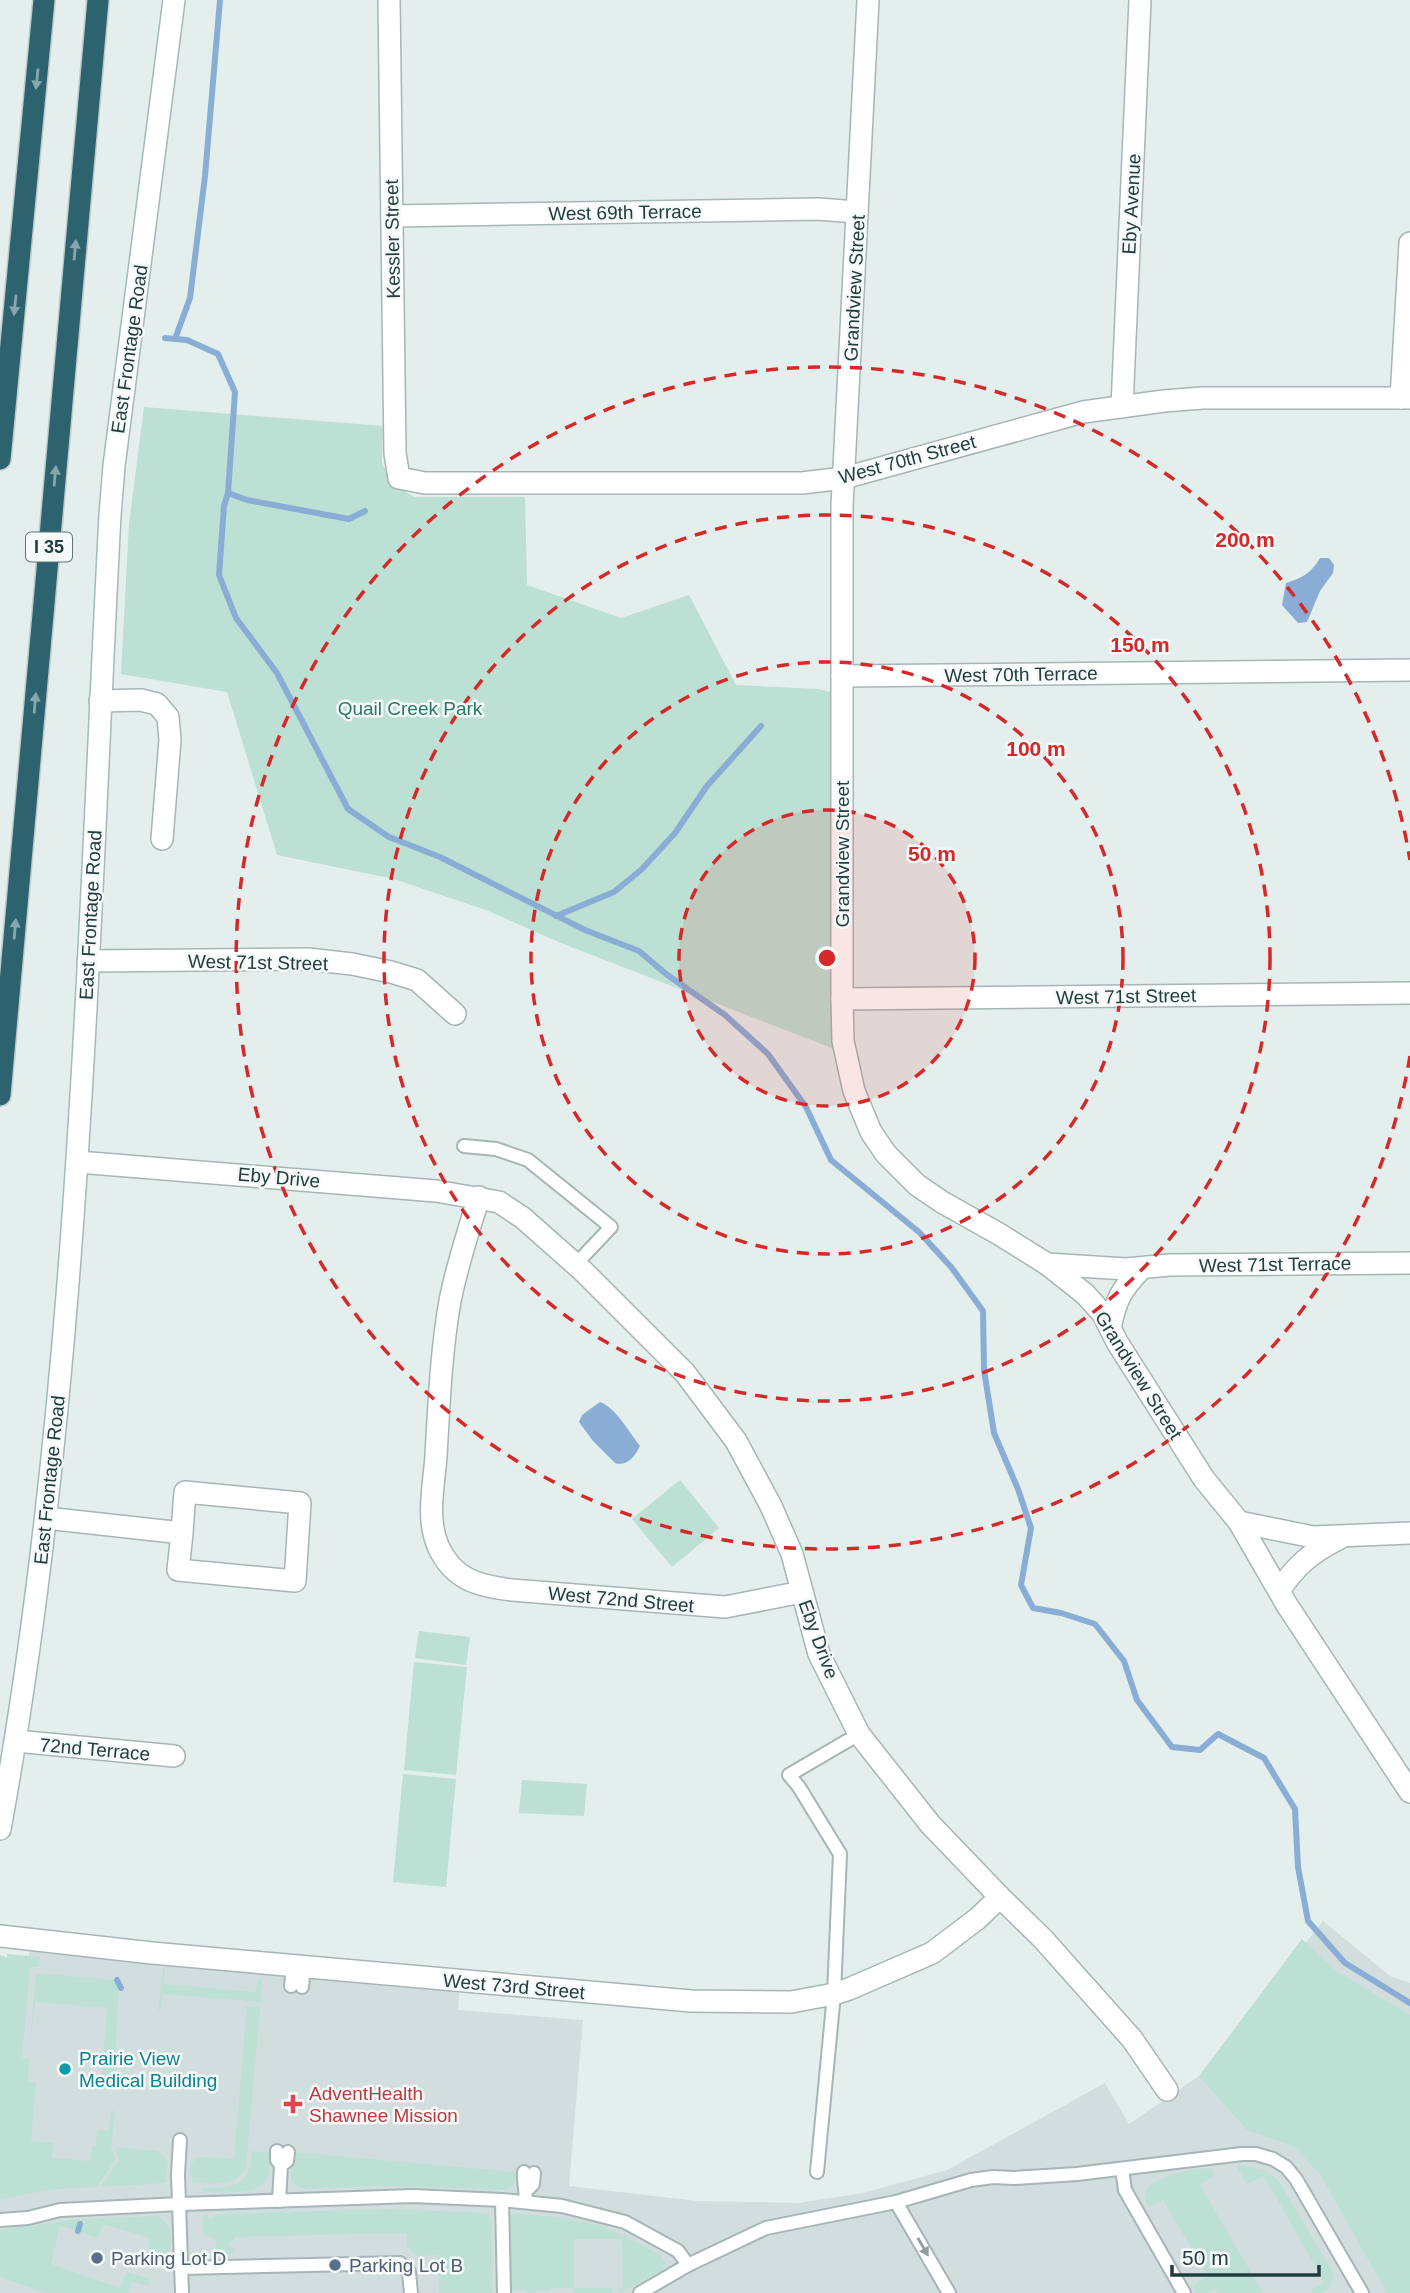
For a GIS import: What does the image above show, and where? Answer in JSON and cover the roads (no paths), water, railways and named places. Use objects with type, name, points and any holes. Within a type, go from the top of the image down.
[{"type":"highway","points":[[0,459],[44,0]]},
{"type":"highway","name":"I 35","points":[[0,1095],[98,0]]},
{"type":"street","name":"East Frontage Road","points":[[0,1829],[16,1741],[46,1518],[67,1311],[78,1162],[114,466],[174,0]]},
{"type":"street","name":"Kessler Street","points":[[389,0],[394,453],[399,478]]},
{"type":"street","name":"Grandview Street","points":[[868,0],[842,506],[842,999],[843,1041],[853,1091],[872,1132],[886,1154],[917,1185],[1047,1264],[1086,1294],[1103,1314],[1117,1342],[1205,1479],[1239,1522],[1279,1591],[1410,1792]]},
{"type":"street","name":"Eby Avenue","points":[[1122,407],[1140,0]]},
{"type":"street","name":"West 69th Terrace","points":[[392,216],[818,209],[857,212]]},
{"type":"street","points":[[1406,398],[1410,243]]},
{"type":"street","name":"West 70th Street","points":[[399,478],[425,483],[802,482],[844,478],[1083,412],[1202,398],[1406,398]]},
{"type":"street","name":"West 70th Terrace","points":[[842,676],[1410,670]]},
{"type":"street","points":[[100,701],[141,700],[157,704],[168,717],[170,740],[162,839]]},
{"type":"street","name":"West 71st Street","points":[[88,961],[308,959],[352,964],[417,980],[455,1014]]},
{"type":"street","name":"West 71st Street","points":[[842,999],[1410,993]]},
{"type":"street","name":"Eby Drive","points":[[78,1162],[203,1170],[436,1191],[499,1202],[523,1218],[576,1264],[685,1373],[736,1441],[771,1506],[792,1554],[820,1654],[859,1734],[930,1824],[1043,1939],[1132,2039],[1167,2090]]},
{"type":"street","name":"West 72nd Street","points":[[479,1197],[457,1267],[446,1332],[432,1503],[433,1533],[447,1562],[471,1582],[490,1587],[725,1608],[802,1592]]},
{"type":"street","name":"West 71st Terrace","points":[[1047,1264],[1141,1269],[1169,1265],[1410,1263]]},
{"type":"street","points":[[1110,1328],[1116,1301],[1127,1283],[1141,1269]]},
{"type":"street","points":[[185,1492],[300,1503],[295,1581],[178,1570],[182,1533],[185,1492]]},
{"type":"street","points":[[46,1518],[182,1533]]},
{"type":"street","points":[[1239,1522],[1312,1537],[1410,1533]]},
{"type":"street","points":[[1279,1591],[1293,1569],[1324,1546],[1345,1536]]},
{"type":"street","name":"72nd Terrace","points":[[16,1741],[174,1756]]},
{"type":"street","name":"West 73rd Street","points":[[0,1936],[152,1953],[297,1977],[691,2001],[791,2002],[834,1994],[932,1953],[1000,1898]]},
{"type":"lane","points":[[464,1146],[496,1149],[528,1160],[611,1227],[576,1264]]},
{"type":"lane","points":[[817,2172],[834,1994],[840,1854],[789,1775],[859,1734]]},
{"type":"lane","points":[[180,2140],[182,2293]]},
{"type":"lane","points":[[279,2201],[281,2165],[287,2161],[283,2151]]},
{"type":"lane","points":[[640,2293],[688,2264],[766,2228],[896,2202],[971,2180],[1052,2176],[1242,2154],[1256,2154],[1273,2159],[1296,2179],[1357,2291]]},
{"type":"lane","points":[[1122,2169],[1125,2190],[1184,2293]]},
{"type":"lane","points":[[526,2196],[523,2183],[529,2173]]},
{"type":"lane","points":[[0,2221],[29,2218],[60,2210],[180,2204],[413,2196],[502,2200],[526,2196],[625,2222],[678,2251],[688,2264]]},
{"type":"lane","points":[[502,2200],[504,2293]]},
{"type":"lane","points":[[896,2202],[949,2293]]},
{"type":"lane","points":[[181,2267],[400,2263],[409,2272],[411,2293]]},
{"type":"water","points":[[1320,558],[1329,558],[1334,565],[1333,573],[1320,591],[1307,622],[1298,623],[1282,605],[1286,583],[1306,574]]},
{"type":"water","points":[[600,1402],[617,1415],[640,1446],[627,1462],[615,1463],[579,1422],[582,1415]]},
{"type":"waterway","points":[[175,339],[190,298],[205,176],[220,0]]},
{"type":"waterway","points":[[165,338],[187,340],[218,354],[235,392],[219,575],[236,618],[277,673],[348,809],[389,837],[440,857],[585,930],[639,951],[666,974],[725,1015],[768,1054],[806,1107],[831,1160],[919,1232],[952,1268],[983,1311],[984,1370],[994,1433],[1031,1528],[1021,1585],[1033,1608],[1061,1613],[1095,1624],[1124,1661],[1137,1700],[1172,1747],[1200,1750],[1218,1734],[1264,1758],[1295,1809],[1298,1867],[1308,1921],[1345,1963],[1410,2003]]},
{"type":"waterway","points":[[228,493],[247,500],[349,519],[365,511]]},
{"type":"waterway","points":[[556,916],[614,892],[642,869],[675,833],[707,786],[761,726]]},
{"type":"waterway","points":[[117,1980],[121,1988]]},
{"type":"waterway","points":[[78,2231],[80,2224]]},
{"type":"place","name":"Prairie View Medical Building","points":[[65,2069]]},
{"type":"place","name":"AdventHealth Shawnee Mission","points":[[293,2104]]},
{"type":"place","name":"Parking Lot D","points":[[97,2258]]},
{"type":"place","name":"Parking Lot B","points":[[335,2265]]},
{"type":"park label","name":"Quail Creek Park","points":[[410,708]]}]
